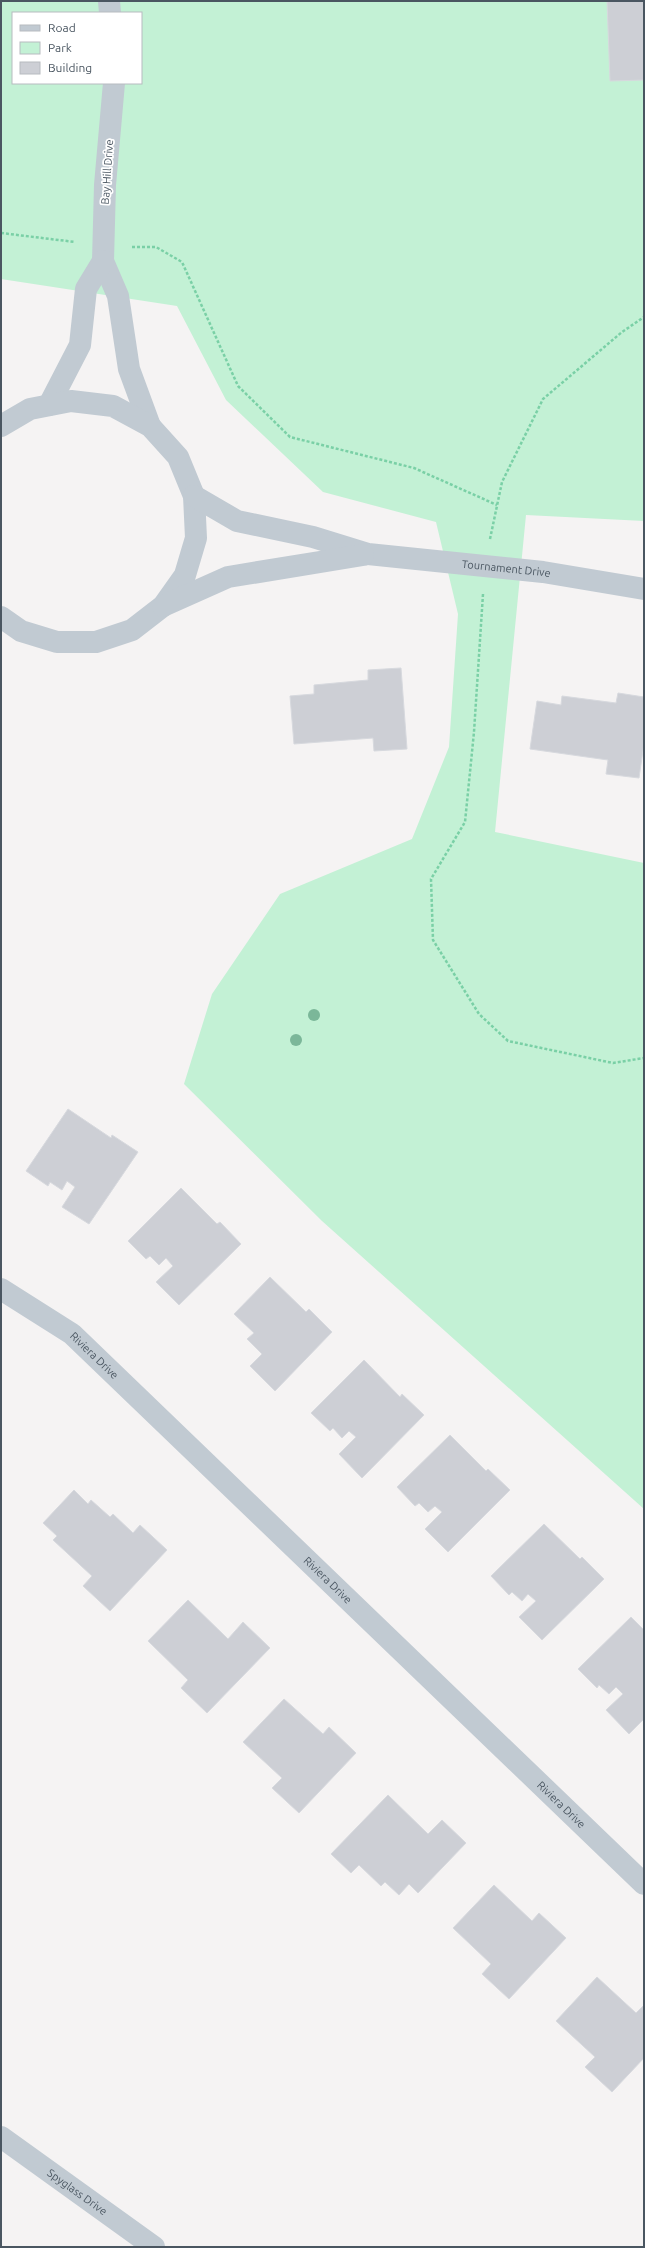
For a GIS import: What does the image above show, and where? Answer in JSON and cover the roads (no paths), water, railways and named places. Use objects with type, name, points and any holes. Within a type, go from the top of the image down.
[{"type":"street","points":[[109,1],[110,12]]},
{"type":"street","name":"Bay Hill Drive","points":[[114,84],[105,185],[104,260],[118,296],[129,369],[150,426]]},
{"type":"street","points":[[48,405],[80,345],[86,289],[104,260]]},
{"type":"street","points":[[1,426],[30,409],[72,400],[113,406],[150,426],[178,457],[194,496],[196,538],[185,575],[163,606],[132,630],[96,642],[57,642],[21,631],[1,617]]},
{"type":"street","name":"Tournament Drive","points":[[194,496],[237,521],[313,537],[368,554],[543,572],[644,589]]},
{"type":"street","name":"Tournament Drive","points":[[163,606],[228,577],[368,554]]},
{"type":"street","name":"Riviera Drive","points":[[1,1289],[72,1334],[644,1884]]},
{"type":"street","name":"Spyglass Drive","points":[[1,2137],[154,2247]]}]
